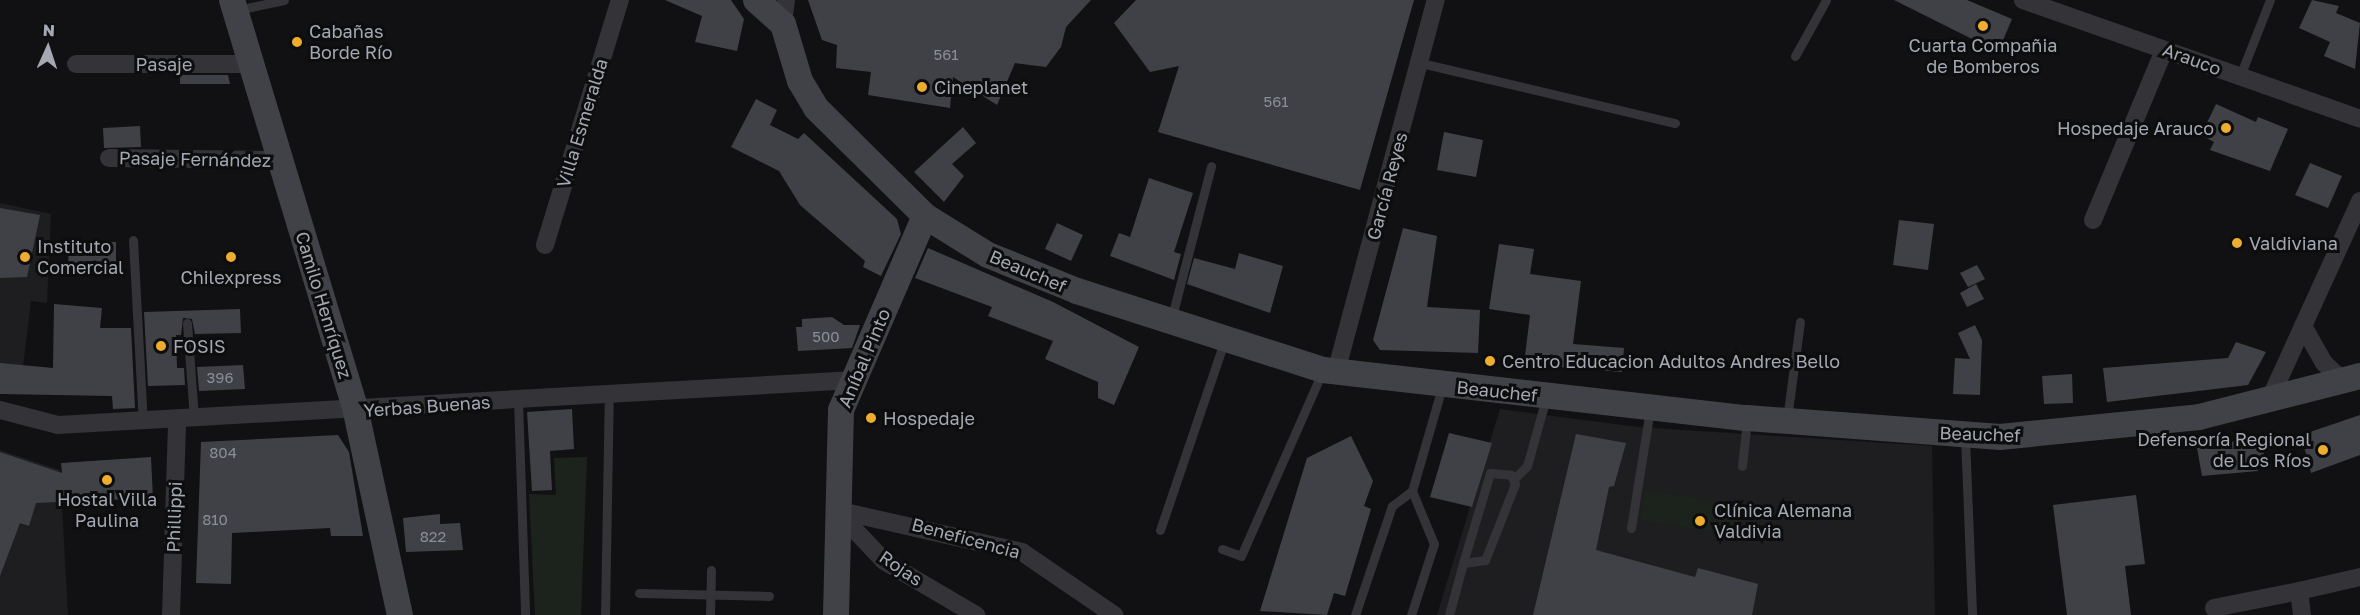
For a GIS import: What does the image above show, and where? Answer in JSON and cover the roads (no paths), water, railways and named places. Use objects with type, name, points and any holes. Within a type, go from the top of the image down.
[{"type":"main road","points":[[756,0],[784,12]]},
{"type":"main road","name":"Camilo Henríquez","points":[[233,5],[356,412],[400,615]]},
{"type":"main road","name":"Beauchef","points":[[784,12],[800,81],[816,108],[925,216],[988,255],[1225,339],[1329,371],[1747,418],[1965,435],[2052,434],[2199,417],[2268,403],[2351,378]]},
{"type":"main road","name":"Aníbal Pinto","points":[[837,615],[837,429],[855,380],[925,216]]},
{"type":"street","name":"Villa Esmeralda","points":[[545,245],[620,0]]},
{"type":"street","name":"García Reyes","points":[[1329,371],[1421,63],[1436,0]]},
{"type":"street","name":"Arauco","points":[[2032,1],[2360,119]]},
{"type":"street","points":[[2093,220],[2164,50]]},
{"type":"street","name":"Pasaje","points":[[76,64],[252,64]]},
{"type":"street","name":"Pasaje Fernández","points":[[109,158],[280,160]]},
{"type":"street","points":[[2268,403],[2360,201]]},
{"type":"street","points":[[2303,326],[2324,363],[2351,378]]},
{"type":"street","name":"Yerbas Buenas","points":[[0,410],[58,425],[356,412],[609,393],[855,380]]},
{"type":"street","name":"Phillippi","points":[[171,615],[185,419]]},
{"type":"street","name":"Rojas","points":[[836,510],[884,561],[976,615]]},
{"type":"street","name":"Beneficencia","points":[[836,510],[1023,552],[1114,615]]},
{"type":"street","points":[[2214,608],[2360,577]]},
{"type":"street","points":[[2299,591],[2302,615]]},
{"type":"lane","points":[[233,5],[284,0]]},
{"type":"lane","points":[[1795,56],[1826,0]]},
{"type":"lane","points":[[2240,76],[2270,0]]},
{"type":"lane","points":[[1421,63],[1674,123]]},
{"type":"lane","points":[[1171,320],[1211,166]]},
{"type":"lane","points":[[133,240],[143,422]]},
{"type":"lane","points":[[1787,422],[1800,322]]},
{"type":"lane","points":[[185,419],[187,323]]},
{"type":"lane","points":[[1160,530],[1225,339]]},
{"type":"lane","points":[[1222,549],[1241,556],[1329,371]]},
{"type":"lane","points":[[1355,615],[1392,506],[1412,491],[1443,385]]},
{"type":"lane","points":[[605,615],[609,393]]},
{"type":"lane","points":[[1463,563],[1485,560],[1515,478],[1527,466],[1546,396]]},
{"type":"lane","points":[[518,400],[525,615]]},
{"type":"lane","points":[[1631,528],[1651,408]]},
{"type":"lane","points":[[1742,466],[1747,418]]},
{"type":"lane","points":[[1965,435],[1972,615]]},
{"type":"lane","points":[[1449,615],[1490,473],[1497,469],[1515,478]]},
{"type":"lane","points":[[1411,615],[1434,544],[1412,491]]},
{"type":"lane","points":[[710,615],[711,570]]},
{"type":"lane","points":[[639,593],[769,596]]},
{"type":"place","name":"Cuarta Compañia de Bomberos","points":[[1983,26]]},
{"type":"place","name":"Cabañas Borde Río","points":[[297,42]]},
{"type":"place","name":"Cineplanet","points":[[922,87]]},
{"type":"place","name":"Hospedaje Arauco","points":[[2226,128]]},
{"type":"place","name":"Valdiviana","points":[[2237,243]]},
{"type":"place","name":"Instituto Comercial","points":[[25,257]]},
{"type":"place","name":"Chilexpress","points":[[231,257]]},
{"type":"place","name":"FOSIS","points":[[161,346]]},
{"type":"place","name":"Centro Educacion Adultos Andres Bello","points":[[1490,361]]},
{"type":"place","name":"Hospedaje","points":[[871,418]]},
{"type":"place","name":"Defensoría Regional de Los Ríos","points":[[2323,450]]},
{"type":"place","name":"Hostal Villa Paulina","points":[[107,480]]},
{"type":"place","name":"Clínica Alemana Valdivia","points":[[1700,521]]}]
